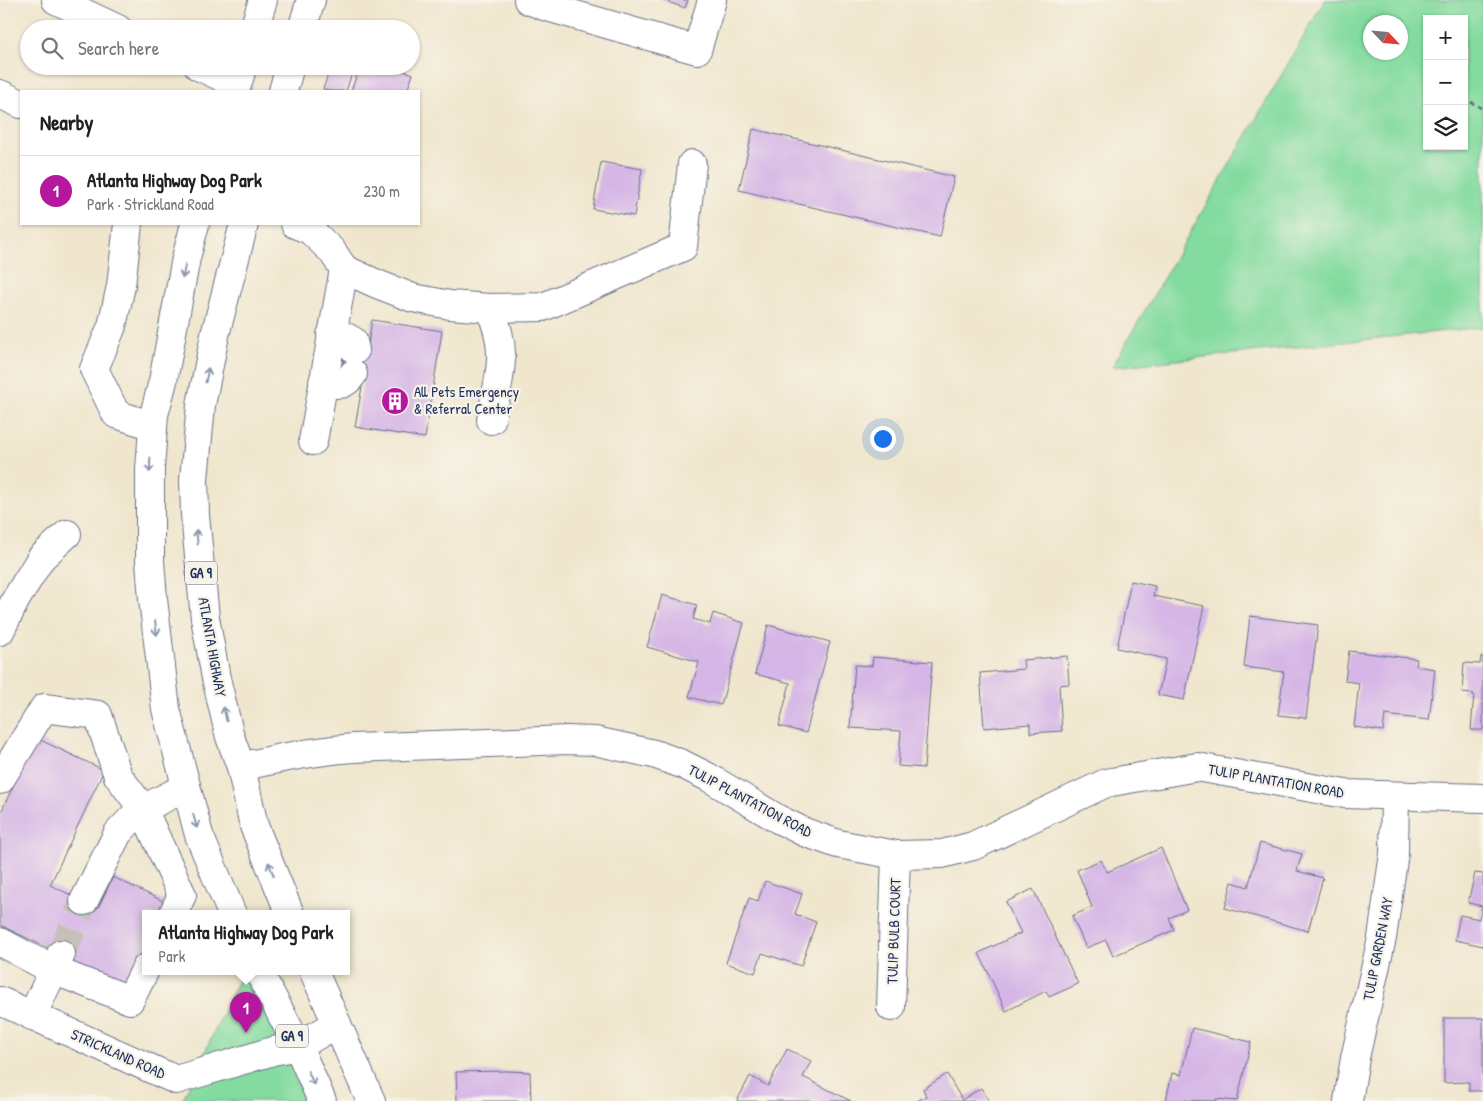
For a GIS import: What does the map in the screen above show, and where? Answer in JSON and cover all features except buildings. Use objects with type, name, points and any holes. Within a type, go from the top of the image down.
[{"type":"street","points":[[56,0],[99,20]]},
{"type":"street","points":[[257,20],[263,0]]},
{"type":"street","points":[[305,20],[311,0]]},
{"type":"street","points":[[528,0],[697,50],[712,0]]},
{"type":"street","points":[[222,75],[238,81]]},
{"type":"street","points":[[282,90],[287,75]]},
{"type":"street","points":[[0,94],[20,104]]},
{"type":"street","points":[[298,225],[310,230],[332,251],[344,269],[413,298],[450,305],[489,308],[543,307],[683,247],[692,164]]},
{"type":"street","points":[[128,225],[121,286],[112,326],[94,369],[116,414],[153,426]]},
{"type":"street","points":[[194,225],[163,381],[154,415],[150,469],[150,561],[166,709],[199,835],[230,910]]},
{"type":"street","name":"ATLANTA HIGHWAY","points":[[244,225],[215,335],[201,405],[194,479],[205,618],[216,678],[230,737],[241,767],[254,826],[288,910]]},
{"type":"street","points":[[313,441],[344,269]]},
{"type":"street","points":[[489,308],[497,324],[502,355],[491,420]]},
{"type":"street","points":[[323,382],[340,385],[348,381],[354,362],[353,341],[346,337],[331,335]]},
{"type":"street","points":[[0,631],[16,599],[41,558],[67,534]]},
{"type":"street","points":[[0,780],[44,708],[98,715],[118,776],[143,809],[182,895],[174,910]]},
{"type":"street","name":"TULIP PLANTATION ROAD","points":[[241,767],[311,752],[353,748],[567,740],[595,741],[644,751],[682,764],[804,832],[838,844],[896,855],[942,854],[973,846],[1106,783],[1197,767],[1345,794],[1483,798]]},
{"type":"street","points":[[84,901],[118,833],[138,811],[186,788]]},
{"type":"street","name":"TULIP GARDEN WAY","points":[[1348,1101],[1355,1058],[1382,938],[1394,853],[1395,796]]},
{"type":"street","name":"TULIP BULB COURT","points":[[891,1007],[896,855]]},
{"type":"street","points":[[0,942],[57,962],[130,1000],[142,975]]},
{"type":"street","points":[[32,1016],[57,962]]},
{"type":"street","name":"GA 9","points":[[261,975],[298,1046],[322,1101]]},
{"type":"street","points":[[315,975],[371,1101]]},
{"type":"street","name":"STRICKLAND ROAD","points":[[0,1001],[176,1080],[273,1051],[298,1046],[337,1024]]},
{"type":"path","points":[[1468,100],[1483,109]]},
{"type":"green space","points":[[1325,0],[1483,0],[1483,327],[1112,367]]},
{"type":"green space","points":[[241,975],[249,975],[310,1101],[182,1101]]},
{"type":"tunnel","points":[[61,954],[84,901]]},
{"type":"place","name":"All Pets Emergency & Referral Center","points":[[395,401]]},
{"type":"place","name":"Atlanta Highway Dog Park","points":[[246,1033]]}]
